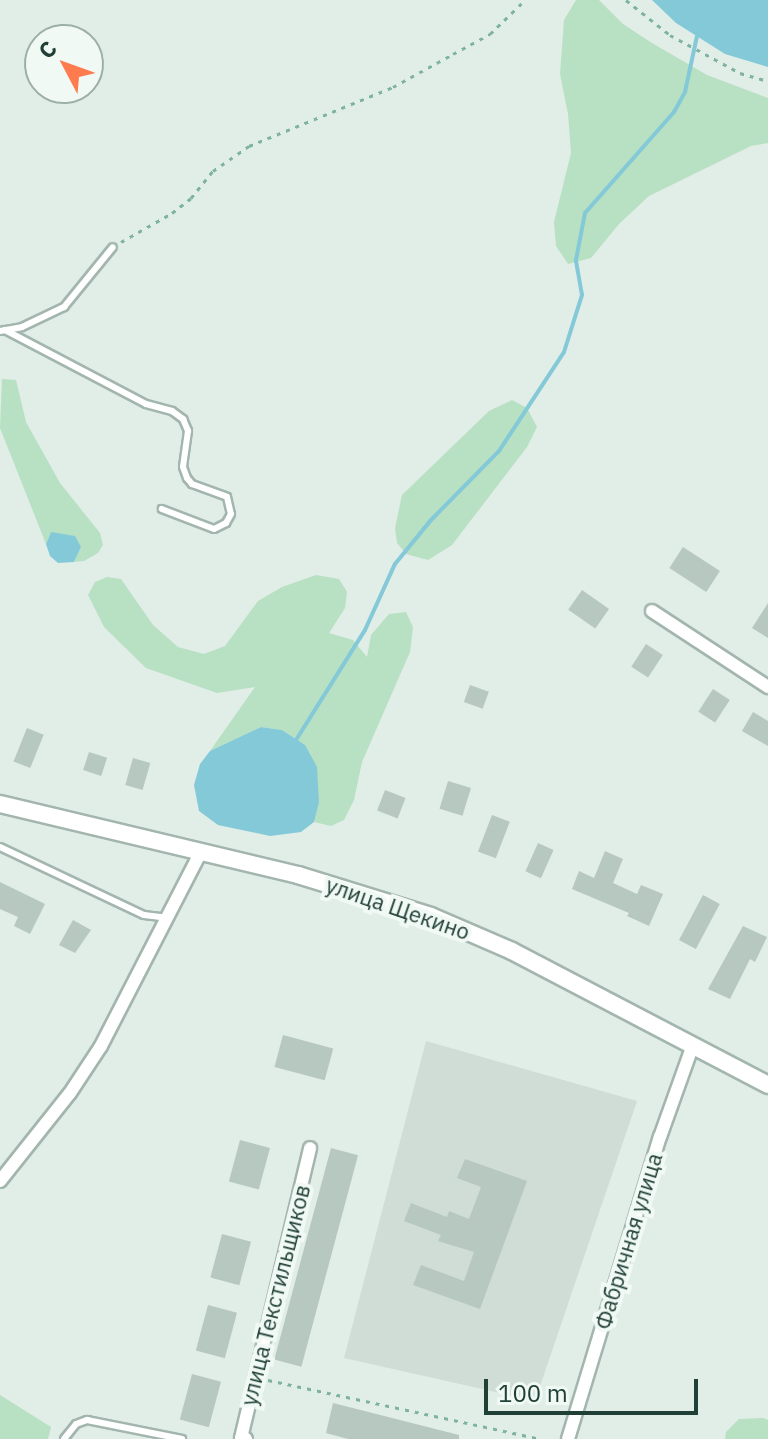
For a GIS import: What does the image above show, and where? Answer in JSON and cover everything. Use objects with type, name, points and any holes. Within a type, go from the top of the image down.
[{"type":"main road","name":"улица Щекино","points":[[0,804],[366,894],[431,916],[512,951],[768,1085]]},
{"type":"street","points":[[652,611],[768,687]]},
{"type":"street","points":[[0,1181],[63,1102],[101,1046],[200,853]]},
{"type":"street","name":"Фабричная улица","points":[[568,1439],[660,1137],[693,1045]]},
{"type":"street","name":"улица Текстильщиков","points":[[246,1439],[241,1438],[310,1148]]},
{"type":"lane","points":[[2,331],[22,327],[64,307],[113,247]]},
{"type":"lane","points":[[2,331],[146,404],[172,411],[183,419],[188,431],[183,467],[187,478],[192,484],[227,497],[231,514],[226,523],[214,529],[162,509]]},
{"type":"lane","points":[[0,847],[144,915],[167,918]]},
{"type":"lane","points":[[64,1439],[76,1424],[87,1420],[182,1439]]},
{"type":"path","points":[[113,247],[172,213],[191,198],[213,171],[249,146],[417,74],[490,34],[525,0]]},
{"type":"path","points":[[626,0],[670,35],[740,73],[768,81]]},
{"type":"path","points":[[258,1378],[542,1439]]},
{"type":"shaded area","points":[[426,1041],[637,1101],[535,1401],[344,1358]]},
{"type":"green space","points":[[576,0],[599,0],[623,24],[707,75],[768,98],[768,143],[751,146],[649,196],[619,224],[591,258],[568,264],[556,246],[554,222],[571,153],[568,114],[560,74],[564,20]]},
{"type":"green space","points":[[2,379],[16,380],[26,422],[60,483],[100,533],[103,545],[98,553],[84,561],[74,562],[81,547],[51,532],[46,544],[0,428]]},
{"type":"green space","points":[[512,400],[527,408],[537,427],[527,447],[452,545],[428,560],[406,554],[397,543],[395,528],[402,495],[489,411]]},
{"type":"green space","points":[[316,575],[339,579],[347,592],[345,608],[329,633],[353,640],[367,657],[371,635],[389,614],[406,612],[413,627],[410,652],[362,762],[354,800],[344,820],[331,826],[314,822],[319,803],[305,745],[282,730],[261,727],[210,751],[255,687],[217,693],[146,668],[104,627],[88,595],[95,582],[107,577],[121,579],[153,625],[178,647],[204,654],[225,646],[258,601],[282,587]]},
{"type":"green space","points":[[0,1395],[51,1427],[48,1439],[0,1439]]},
{"type":"green space","points":[[739,1419],[768,1420],[768,1439],[725,1439],[726,1432]]},
{"type":"water","points":[[652,0],[768,0],[768,67],[725,54],[676,23]]},
{"type":"water","points":[[51,532],[75,536],[81,547],[74,562],[58,563],[50,556],[46,544]]},
{"type":"water","points":[[261,727],[282,730],[305,745],[317,767],[319,803],[314,822],[301,832],[270,836],[218,825],[199,811],[194,785],[200,764],[210,751]]},
{"type":"building","points":[[683,547],[720,571],[706,592],[669,568]]},
{"type":"building","points":[[582,590],[609,609],[595,629],[568,610]]},
{"type":"building","points":[[768,603],[768,638],[752,628]]},
{"type":"building","points":[[646,644],[663,655],[648,678],[631,667]]},
{"type":"building","points":[[470,685],[489,692],[483,709],[464,702]]},
{"type":"building","points":[[713,689],[730,700],[715,723],[698,712]]},
{"type":"building","points":[[753,712],[768,721],[768,746],[742,731]]},
{"type":"building","points":[[27,728],[44,735],[30,768],[14,761]]},
{"type":"building","points":[[89,752],[107,758],[101,776],[83,770]]},
{"type":"building","points":[[133,758],[150,763],[143,790],[125,785]]},
{"type":"building","points":[[448,781],[471,788],[462,816],[440,809]]},
{"type":"building","points":[[385,790],[406,798],[398,818],[377,811]]},
{"type":"building","points":[[492,815],[510,822],[496,858],[478,851]]},
{"type":"building","points":[[538,843],[554,850],[541,878],[525,871]]},
{"type":"building","points":[[605,851],[623,859],[613,883],[637,894],[641,885],[663,894],[649,926],[627,916],[629,913],[572,889],[579,871],[594,878]]},
{"type":"building","points":[[0,882],[45,904],[30,934],[14,926],[18,917],[0,909]]},
{"type":"building","points":[[703,895],[720,904],[696,949],[679,940]]},
{"type":"building","points":[[73,920],[91,930],[75,953],[59,945]]},
{"type":"building","points":[[743,926],[767,937],[755,962],[750,959],[730,999],[708,989]]},
{"type":"building","points":[[283,1035],[333,1048],[325,1080],[274,1067]]},
{"type":"building","points":[[240,1140],[270,1148],[259,1190],[229,1182]]},
{"type":"building","points":[[331,1148],[358,1155],[301,1367],[274,1360]]},
{"type":"building","points":[[465,1159],[527,1181],[480,1309],[413,1285],[421,1265],[464,1281],[474,1252],[438,1241],[441,1235],[404,1221],[411,1203],[447,1217],[449,1211],[469,1219],[481,1187],[457,1178]]},
{"type":"building","points":[[222,1234],[251,1242],[239,1285],[210,1277]]},
{"type":"building","points":[[208,1305],[237,1313],[225,1358],[196,1350]]},
{"type":"building","points":[[192,1374],[221,1382],[209,1427],[180,1419]]},
{"type":"building","points":[[333,1403],[459,1435],[459,1439],[348,1439],[326,1433]]},
{"type":"waterway","points":[[296,740],[365,630],[395,564],[431,520],[499,451],[564,352],[582,295],[576,260],[585,213],[674,112],[685,92],[697,36]]}]
